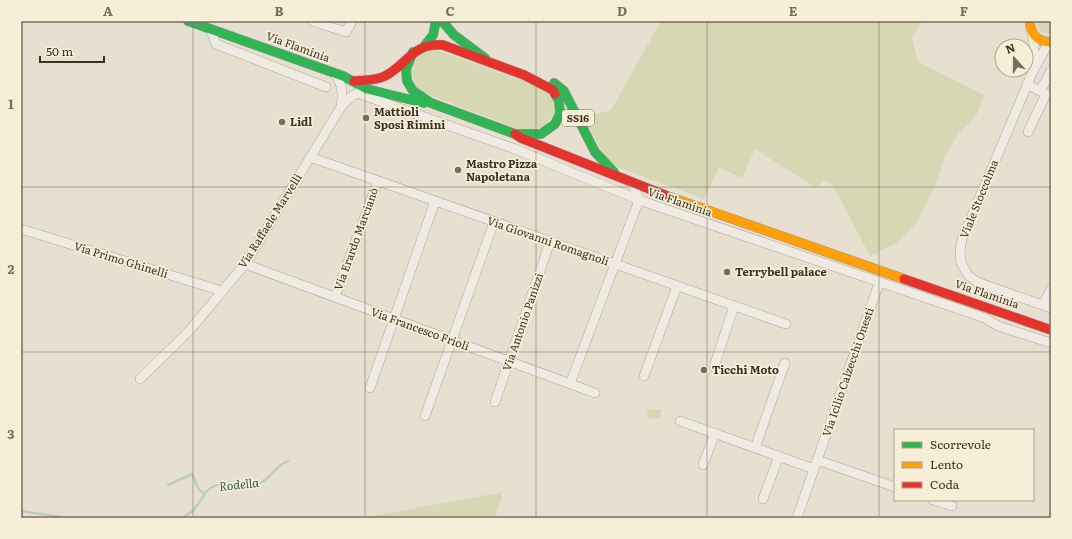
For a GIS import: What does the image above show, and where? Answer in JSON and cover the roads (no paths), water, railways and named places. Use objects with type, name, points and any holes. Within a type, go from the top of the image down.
[{"type":"main road","name":"Via Flaminia","points":[[188,21],[354,81],[375,80],[385,76],[413,52],[425,45],[443,45],[524,75],[553,90],[559,101],[560,113],[555,124],[547,132],[535,136],[515,134],[431,103],[413,91],[407,81],[406,69],[413,52]]},
{"type":"main road","points":[[425,45],[433,35],[436,21]]},
{"type":"main road","points":[[442,21],[454,35],[488,61]]},
{"type":"main road","points":[[1029,25],[1039,40],[1051,44]]},
{"type":"main road","name":"Via Flaminia","points":[[524,75],[547,80],[564,91],[595,152],[620,178]]},
{"type":"main road","name":"Via Flaminia","points":[[354,81],[366,93],[421,103],[431,103]]},
{"type":"main road","name":"Via Flaminia","points":[[515,134],[520,138],[620,178],[766,231],[1051,330]]},
{"type":"street","points":[[312,21],[346,32],[352,21]]},
{"type":"street","name":"Viale Stoccolma","points":[[1029,25],[1032,38]]},
{"type":"street","points":[[211,30],[216,44],[326,87]]},
{"type":"street","name":"Viale Stoccolma","points":[[1034,69],[1045,49],[1051,44]]},
{"type":"street","points":[[1040,91],[1051,71]]},
{"type":"street","name":"Via Raffaele Marvelli","points":[[335,74],[341,84],[343,94],[341,107]]},
{"type":"street","name":"Viale Stoccolma","points":[[1030,78],[970,219],[960,250],[962,263],[966,272],[977,282],[1047,307],[1051,289]]},
{"type":"street","points":[[1027,84],[1046,94],[1028,132]]},
{"type":"street","name":"Via Raffaele Marvelli","points":[[140,379],[189,331],[245,264],[341,107],[356,93],[366,93]]},
{"type":"street","name":"Via Flaminia","points":[[366,93],[443,125],[514,149],[639,200],[985,318],[998,326],[1051,343]]},
{"type":"street","name":"Via Giovanni Romagnoli","points":[[310,157],[786,324]]},
{"type":"street","name":"Via Erardo Marcianò","points":[[335,297],[378,181]]},
{"type":"street","points":[[570,384],[639,200],[632,182]]},
{"type":"street","points":[[370,388],[435,201]]},
{"type":"street","points":[[425,416],[494,222]]},
{"type":"street","name":"Via Primo Ghinelli","points":[[21,229],[222,291]]},
{"type":"street","name":"Via Antonio Panizzi","points":[[495,402],[550,242]]},
{"type":"street","name":"Via Francesco Frioli","points":[[245,264],[595,393]]},
{"type":"street","name":"Via Icilio Calzecchi Onesti","points":[[797,518],[879,283]]},
{"type":"street","points":[[644,376],[677,286]]},
{"type":"street","points":[[714,366],[734,306]]},
{"type":"street","points":[[1024,334],[1029,322]]},
{"type":"street","points":[[754,448],[785,363]]},
{"type":"street","points":[[680,421],[779,456],[816,464],[894,487]]},
{"type":"street","points":[[703,465],[715,433]]},
{"type":"street","points":[[764,499],[779,456]]},
{"type":"street","points":[[936,501],[952,506]]},
{"type":"waterway","name":"Rodella","points":[[206,492],[211,488],[222,484],[259,484],[268,478],[283,463],[288,461]]},
{"type":"waterway","name":"Rodella","points":[[168,485],[192,474],[199,490],[205,494]]},
{"type":"waterway","name":"Rodella","points":[[182,518],[193,511],[205,494]]},
{"type":"waterway","name":"Rodella","points":[[21,511],[68,518]]},
{"type":"place","name":"Mattioli Sposi Rimini","points":[[366,118]]},
{"type":"place","name":"Lidl","points":[[282,122]]},
{"type":"place","name":"Mastro Pizza Napoletana","points":[[458,170]]},
{"type":"place","name":"Terrybell palace","points":[[727,272]]},
{"type":"place","name":"Ticchi Moto","points":[[704,370]]}]
